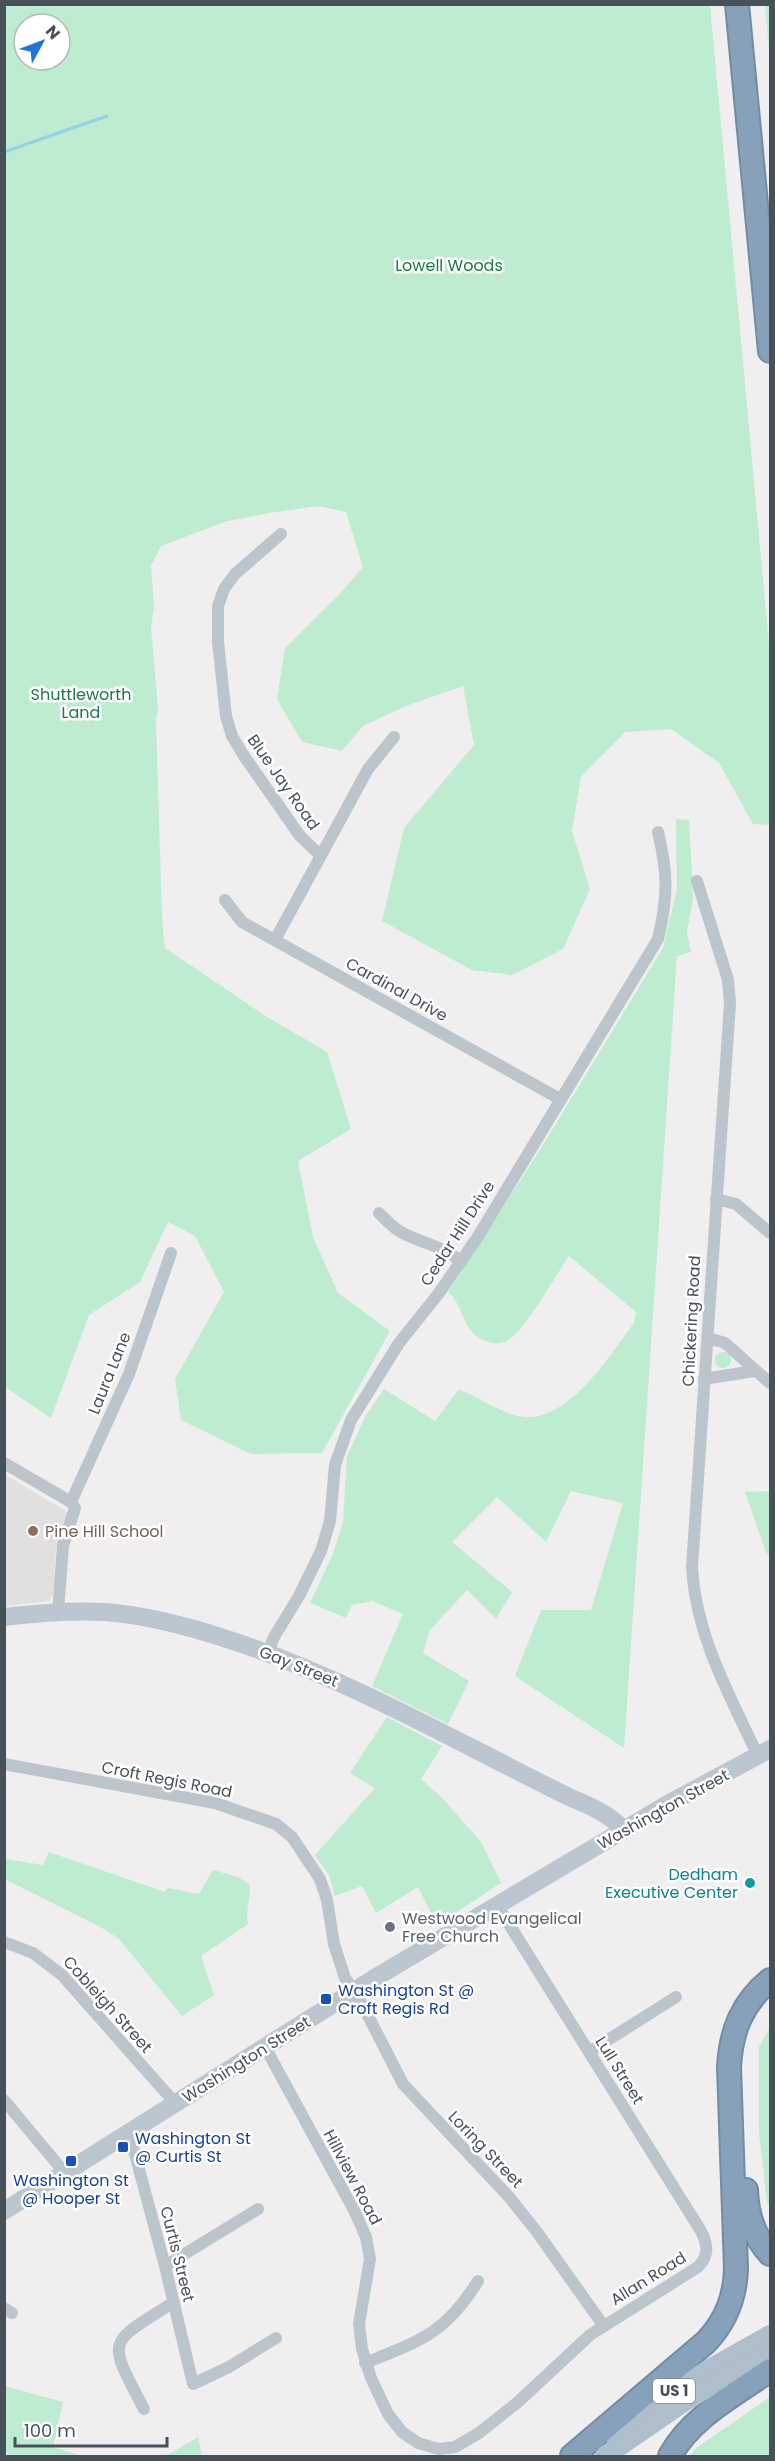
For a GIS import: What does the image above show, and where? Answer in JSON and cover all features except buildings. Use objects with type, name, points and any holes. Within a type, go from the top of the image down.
[{"type":"highway","points":[[737,4],[771,351]]},
{"type":"highway","points":[[572,2457],[706,2342],[716,2332],[727,2313],[735,2285],[736,2269],[729,2067],[731,2042],[746,2006],[755,1994],[771,1980]]},
{"type":"highway","points":[[771,1998],[751,2023],[743,2046],[742,2059],[746,2199],[757,2237],[771,2254]]},
{"type":"highway","points":[[670,2457],[679,2442],[707,2415],[771,2370]]},
{"type":"main road","name":"Gay Street","points":[[4,1617],[58,1611],[105,1612],[145,1617],[199,1630],[268,1653],[367,1695],[571,1798],[618,1834]]},
{"type":"main road","name":"Washington Street","points":[[4,2211],[353,1991],[618,1834],[764,1753]]},
{"type":"main road","name":"US 1","points":[[583,2457],[662,2399],[724,2360],[771,2336]]},
{"type":"main road","points":[[605,2457],[685,2400],[771,2351]]},
{"type":"street","name":"Blue Jay Road","points":[[280,534],[235,574],[224,588],[218,606],[218,642],[226,716],[232,736],[244,756],[300,836],[320,855]]},
{"type":"street","points":[[275,940],[368,769],[394,737]]},
{"type":"street","name":"Cedar Hill Drive","points":[[268,1653],[274,1637],[299,1596],[321,1551],[330,1521],[335,1465],[351,1420],[399,1343],[461,1262],[658,939],[664,915],[667,885],[666,863],[658,832]]},
{"type":"street","name":"Chickering Road","points":[[697,881],[728,980],[730,1003],[692,1567],[696,1605],[715,1665],[764,1753]]},
{"type":"street","name":"Cardinal Drive","points":[[225,900],[243,922],[560,1098]]},
{"type":"street","points":[[716,1199],[736,1204],[771,1233]]},
{"type":"street","points":[[379,1213],[403,1234],[448,1252],[461,1262]]},
{"type":"street","name":"Laura Lane","points":[[58,1611],[63,1546],[75,1508],[71,1502],[129,1374],[171,1253]]},
{"type":"street","points":[[708,1338],[725,1343],[754,1371],[771,1383]]},
{"type":"street","points":[[704,1379],[754,1371]]},
{"type":"street","points":[[4,1463],[71,1502]]},
{"type":"street","name":"Croft Regis Road","points":[[4,1764],[216,1803],[276,1824],[292,1837],[320,1879],[327,1900],[338,1956],[345,1978],[353,1991]]},
{"type":"street","name":"Lull Street","points":[[497,1905],[701,2231],[707,2247],[706,2256]]},
{"type":"street","name":"Cobleigh Street","points":[[4,1942],[33,1953],[62,1975],[175,2103]]},
{"type":"street","name":"Loring Street","points":[[353,1991],[403,2084],[509,2197],[537,2232],[603,2325]]},
{"type":"street","points":[[589,2052],[676,1997]]},
{"type":"street","name":"Hillview Road","points":[[265,2047],[355,2212],[366,2237],[370,2270],[359,2325],[365,2363],[388,2414],[402,2432],[418,2443],[439,2449],[455,2447],[500,2418],[571,2351],[603,2325]]},
{"type":"street","points":[[4,2100],[64,2172]]},
{"type":"street","name":"Curtis Street","points":[[129,2132],[165,2266],[193,2384],[229,2367],[276,2338]]},
{"type":"street","points":[[165,2266],[258,2209]]},
{"type":"street","name":"Allan Road","points":[[603,2325],[698,2267],[706,2256]]},
{"type":"street","points":[[365,2363],[418,2342],[432,2333],[462,2307],[478,2282]]},
{"type":"street","points":[[144,2409],[121,2363],[118,2355],[118,2342],[127,2332],[174,2302]]},
{"type":"shaded area","name":"Pine Hill School","points":[[4,1474],[69,1513],[56,1549],[53,1595],[49,1601],[5,1606]]},
{"type":"green space","points":[[4,5],[710,5],[770,655],[770,825],[753,824],[719,763],[671,729],[625,732],[581,777],[572,831],[590,889],[563,949],[512,975],[472,970],[382,921],[404,828],[474,745],[463,686],[406,706],[363,726],[342,751],[302,742],[277,699],[285,648],[339,595],[363,567],[346,512],[319,506],[227,521],[161,546],[151,566],[154,606],[151,628],[158,708],[156,720],[162,919],[165,948],[267,1017],[327,1052],[351,1129],[298,1161],[313,1237],[338,1293],[390,1331],[322,1453],[251,1454],[181,1420],[175,1379],[224,1292],[195,1236],[168,1222],[140,1282],[89,1315],[51,1418],[5,1387]]},
{"type":"green space","points":[[765,5],[770,5],[770,61]]},
{"type":"green space","points":[[676,819],[689,820],[693,899],[687,932],[691,952],[677,956],[624,1748],[515,1676],[541,1610],[591,1610],[623,1503],[571,1491],[546,1542],[497,1497],[452,1542],[512,1592],[496,1619],[467,1590],[430,1630],[423,1653],[469,1681],[448,1724],[372,1686],[403,1614],[372,1601],[352,1605],[346,1618],[310,1603],[333,1554],[343,1522],[347,1456],[365,1417],[384,1389],[435,1421],[459,1389],[518,1416],[536,1416],[553,1411],[585,1386],[634,1323],[636,1312],[569,1256],[530,1317],[505,1342],[489,1342],[475,1335],[448,1292],[543,1145],[663,948],[677,889]]},
{"type":"green space","points":[[720,1352],[726,1352],[731,1360],[729,1366],[720,1368],[715,1363],[715,1357]]},
{"type":"green space","points":[[770,1491],[770,1554],[767,1555],[745,1492]]},
{"type":"green space","points":[[387,1717],[442,1746],[421,1779],[444,1800],[481,1842],[501,1883],[437,1925],[418,1887],[376,1913],[362,1886],[335,1896],[329,1875],[315,1855],[375,1788],[350,1773]]},
{"type":"green space","points":[[49,1852],[165,1892],[168,1888],[199,1894],[213,1870],[238,1877],[250,1885],[248,1924],[201,1956],[214,1995],[182,2016],[119,1939],[99,1926],[5,1879],[5,1859],[43,1865]]},
{"type":"green space","points":[[770,2027],[770,2206],[767,2203],[759,2133],[759,2047]]},
{"type":"green space","points":[[4,2386],[63,2402],[53,2447],[82,2456],[7,2456],[8,2453],[4,2452]]},
{"type":"green space","points":[[770,2397],[770,2456],[690,2456],[696,2448]]},
{"type":"green space","points":[[198,2437],[202,2456],[166,2456]]},
{"type":"waterway","points":[[4,152],[107,116]]},
{"type":"place","name":"Pine Hill School","points":[[33,1531]]},
{"type":"place","name":"Dedham Executive Center","points":[[750,1883]]},
{"type":"place","name":"Westwood Evangelical Free Church","points":[[390,1927]]},
{"type":"place","name":"Washington St @ Croft Regis Rd","points":[[326,1999]]},
{"type":"place","name":"Washington St @ Curtis St","points":[[123,2147]]},
{"type":"place","name":"Washington St @ Hooper St","points":[[71,2161]]},
{"type":"park label","name":"Lowell Woods","points":[[449,265]]},
{"type":"park label","name":"Shuttleworth Land","points":[[81,703]]}]
